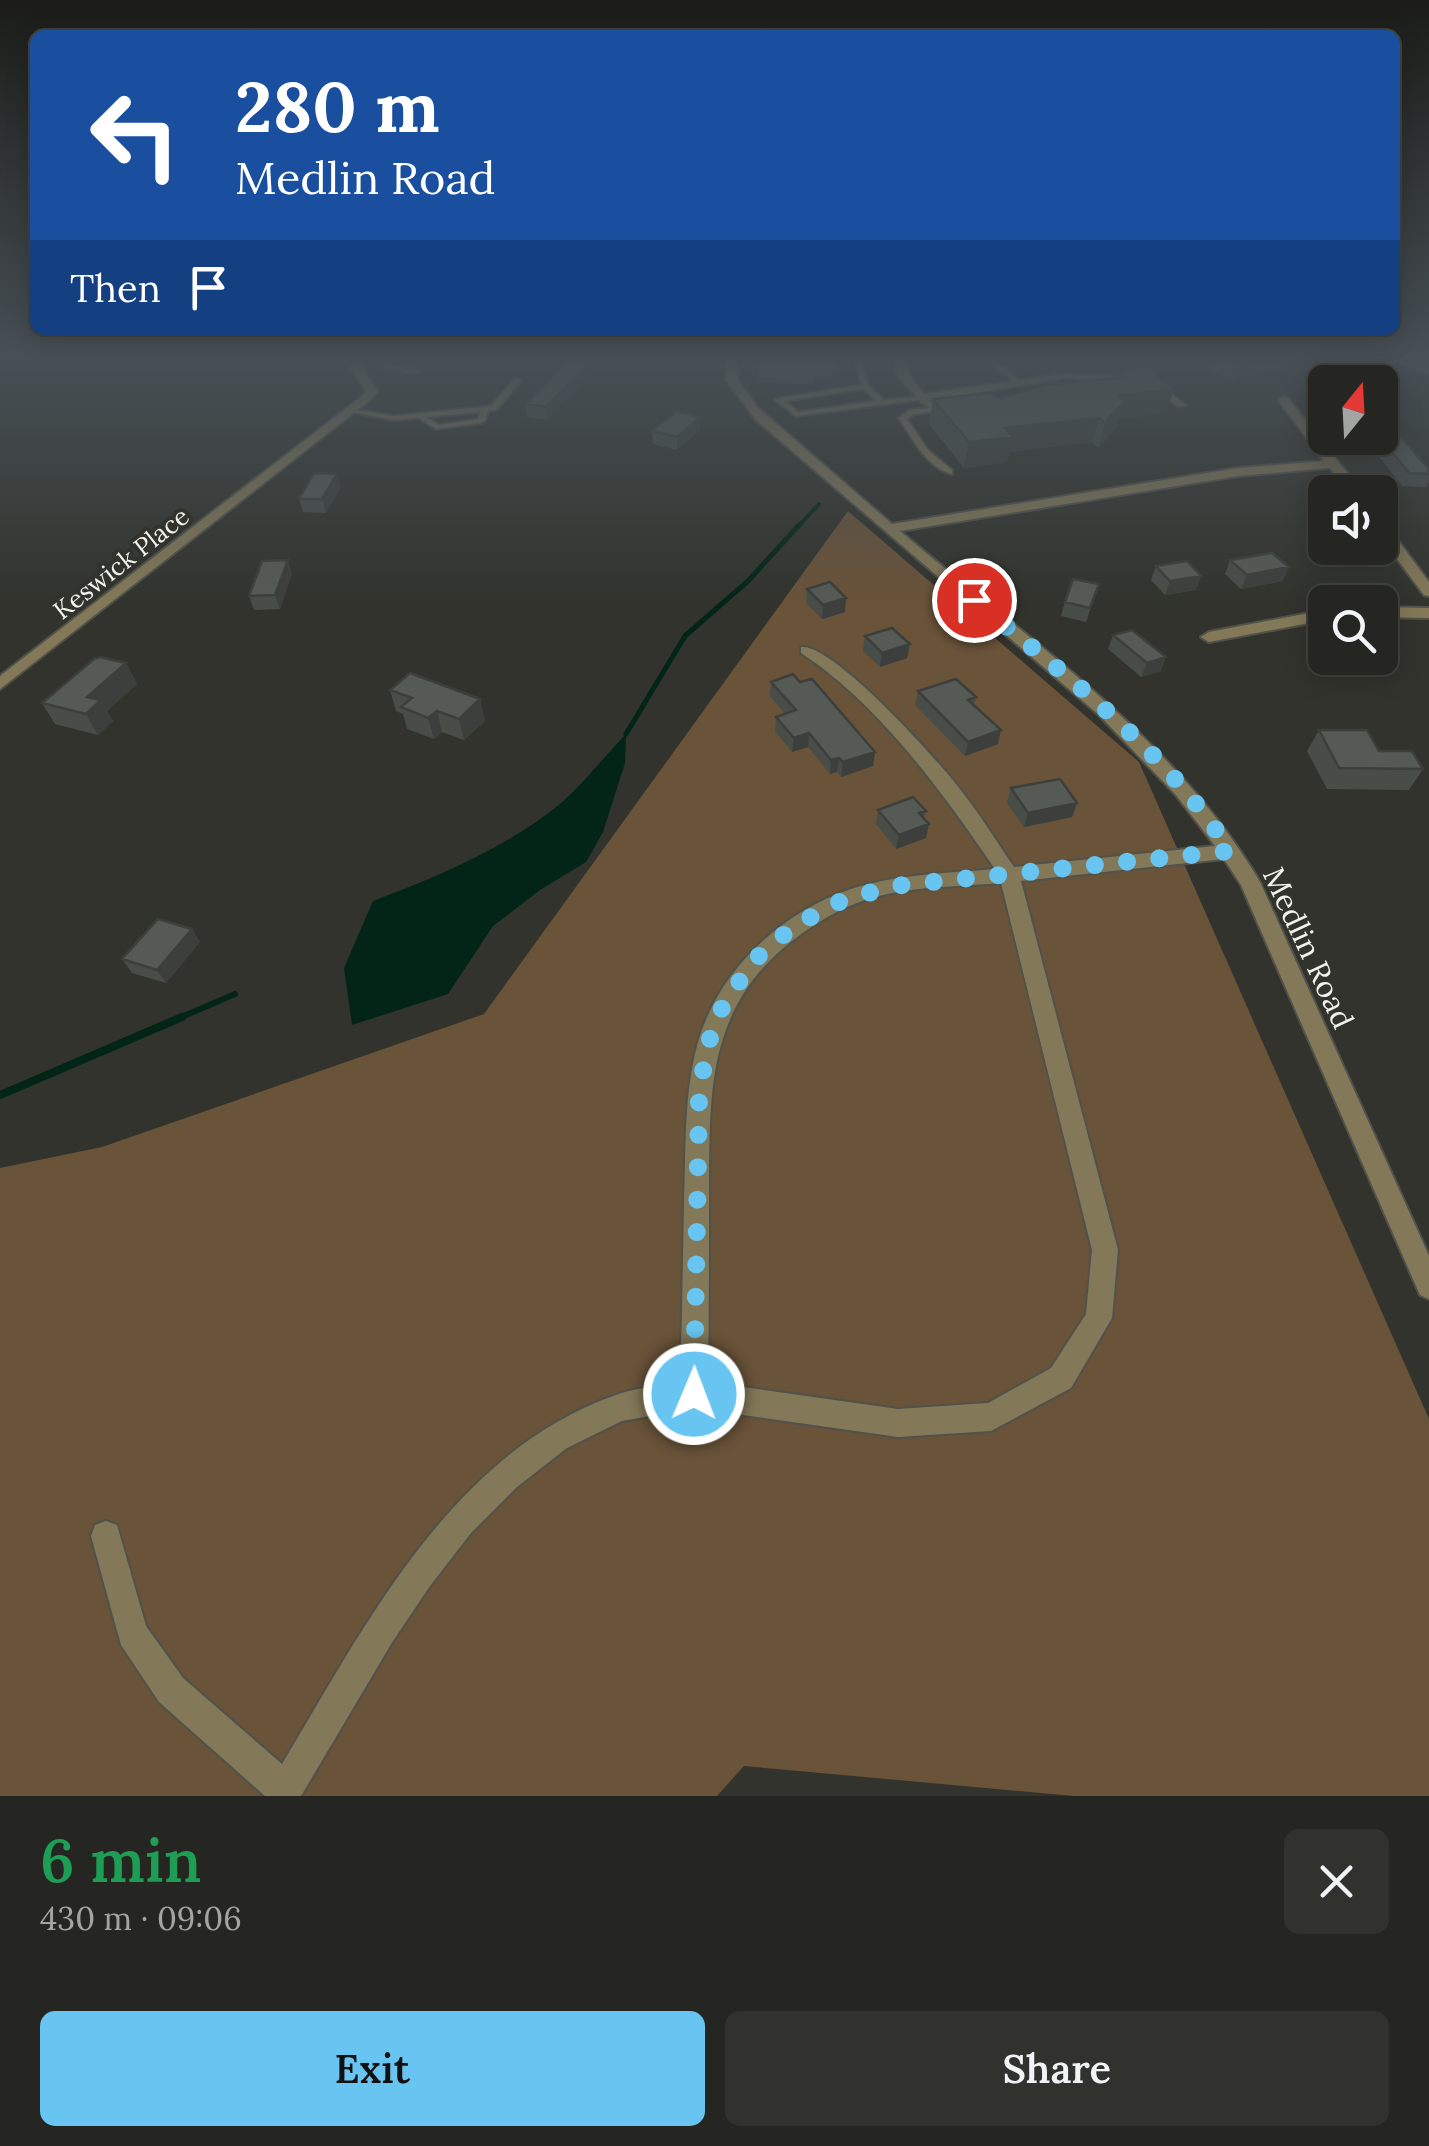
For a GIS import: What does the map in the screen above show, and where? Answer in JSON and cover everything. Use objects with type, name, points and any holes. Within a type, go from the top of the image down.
[{"type":"street","name":"Keswick Place","points":[[0,684],[317,438]]},
{"type":"street","name":"Medlin Road","points":[[784,438],[1097,703],[1170,774],[1230,851],[1250,882],[1429,1286]]},
{"type":"street","points":[[1313,438],[1341,475]]},
{"type":"street","points":[[888,529],[1238,472],[1333,464]]},
{"type":"street","points":[[1398,550],[1429,592]]},
{"type":"street","points":[[1398,612],[1429,613]]},
{"type":"street","points":[[1209,637],[1308,618]]},
{"type":"street","points":[[106,1536],[132,1634],[170,1690],[284,1793],[378,1638],[464,1514],[538,1448],[613,1410],[694,1394],[898,1424],[991,1416],[1061,1378],[1099,1318],[1106,1250],[1010,874],[949,788],[841,672],[807,650]]},
{"type":"street","points":[[694,1394],[699,1102],[706,1049],[722,1008],[753,961],[794,926],[843,900],[894,886],[1230,851]]},
{"type":"lane","points":[[915,438],[925,452],[949,472]]},
{"type":"shaded area","points":[[848,511],[1139,762],[1429,1419],[1429,1796],[1074,1796],[744,1766],[717,1796],[0,1796],[0,1168],[102,1147],[484,1014]]},
{"type":"shaded area","points":[[626,734],[625,763],[603,832],[586,862],[540,890],[493,926],[448,994],[352,1025],[344,968],[373,901],[468,861],[513,837],[574,791]]},
{"type":"building","points":[[965,438],[1006,438],[969,442]]},
{"type":"building","points":[[1398,438],[1429,469],[1429,474],[1409,473],[1394,455],[1398,455]]},
{"type":"building","points":[[314,473],[337,474],[322,499],[299,499]]},
{"type":"building","points":[[1272,553],[1289,567],[1247,575],[1230,560]]},
{"type":"building","points":[[288,560],[275,595],[249,596],[262,561]]},
{"type":"building","points":[[1187,561],[1201,576],[1170,581],[1156,566]]},
{"type":"building","points":[[1073,579],[1099,584],[1090,608],[1065,602]]},
{"type":"building","points":[[830,582],[846,598],[823,605],[807,589]]},
{"type":"building","points":[[892,628],[910,644],[882,653],[865,636]]},
{"type":"building","points":[[1132,630],[1166,657],[1147,663],[1113,635]]},
{"type":"building","points":[[94,659],[126,663],[87,697],[101,700],[86,714],[42,703]]},
{"type":"building","points":[[410,673],[480,699],[459,719],[437,711],[428,718],[401,707],[412,698],[390,690]]},
{"type":"building","points":[[793,674],[800,682],[812,679],[875,752],[843,762],[839,758],[831,760],[809,733],[794,738],[776,717],[796,710],[771,682]]},
{"type":"building","points":[[956,679],[976,697],[968,700],[1001,730],[968,742],[918,691]]},
{"type":"building","points":[[1319,730],[1367,730],[1379,751],[1412,751],[1423,769],[1339,768]]},
{"type":"building","points":[[1060,779],[1077,803],[1028,813],[1011,788]]},
{"type":"building","points":[[913,797],[926,811],[919,813],[929,824],[899,835],[878,810]]},
{"type":"building","points":[[158,919],[192,929],[157,970],[122,959]]},
{"type":"waterway","points":[[797,528],[819,504]]},
{"type":"waterway","points":[[626,734],[685,636],[748,581],[799,525]]},
{"type":"waterway","points":[[177,1019],[235,994]]},
{"type":"waterway","points":[[0,1095],[182,1017]]},
{"type":"route","points":[[694,1394],[699,1102],[706,1049],[722,1008],[753,961],[794,926],[843,900],[894,886],[1230,851],[1170,774],[1097,703],[974,600]]}]
